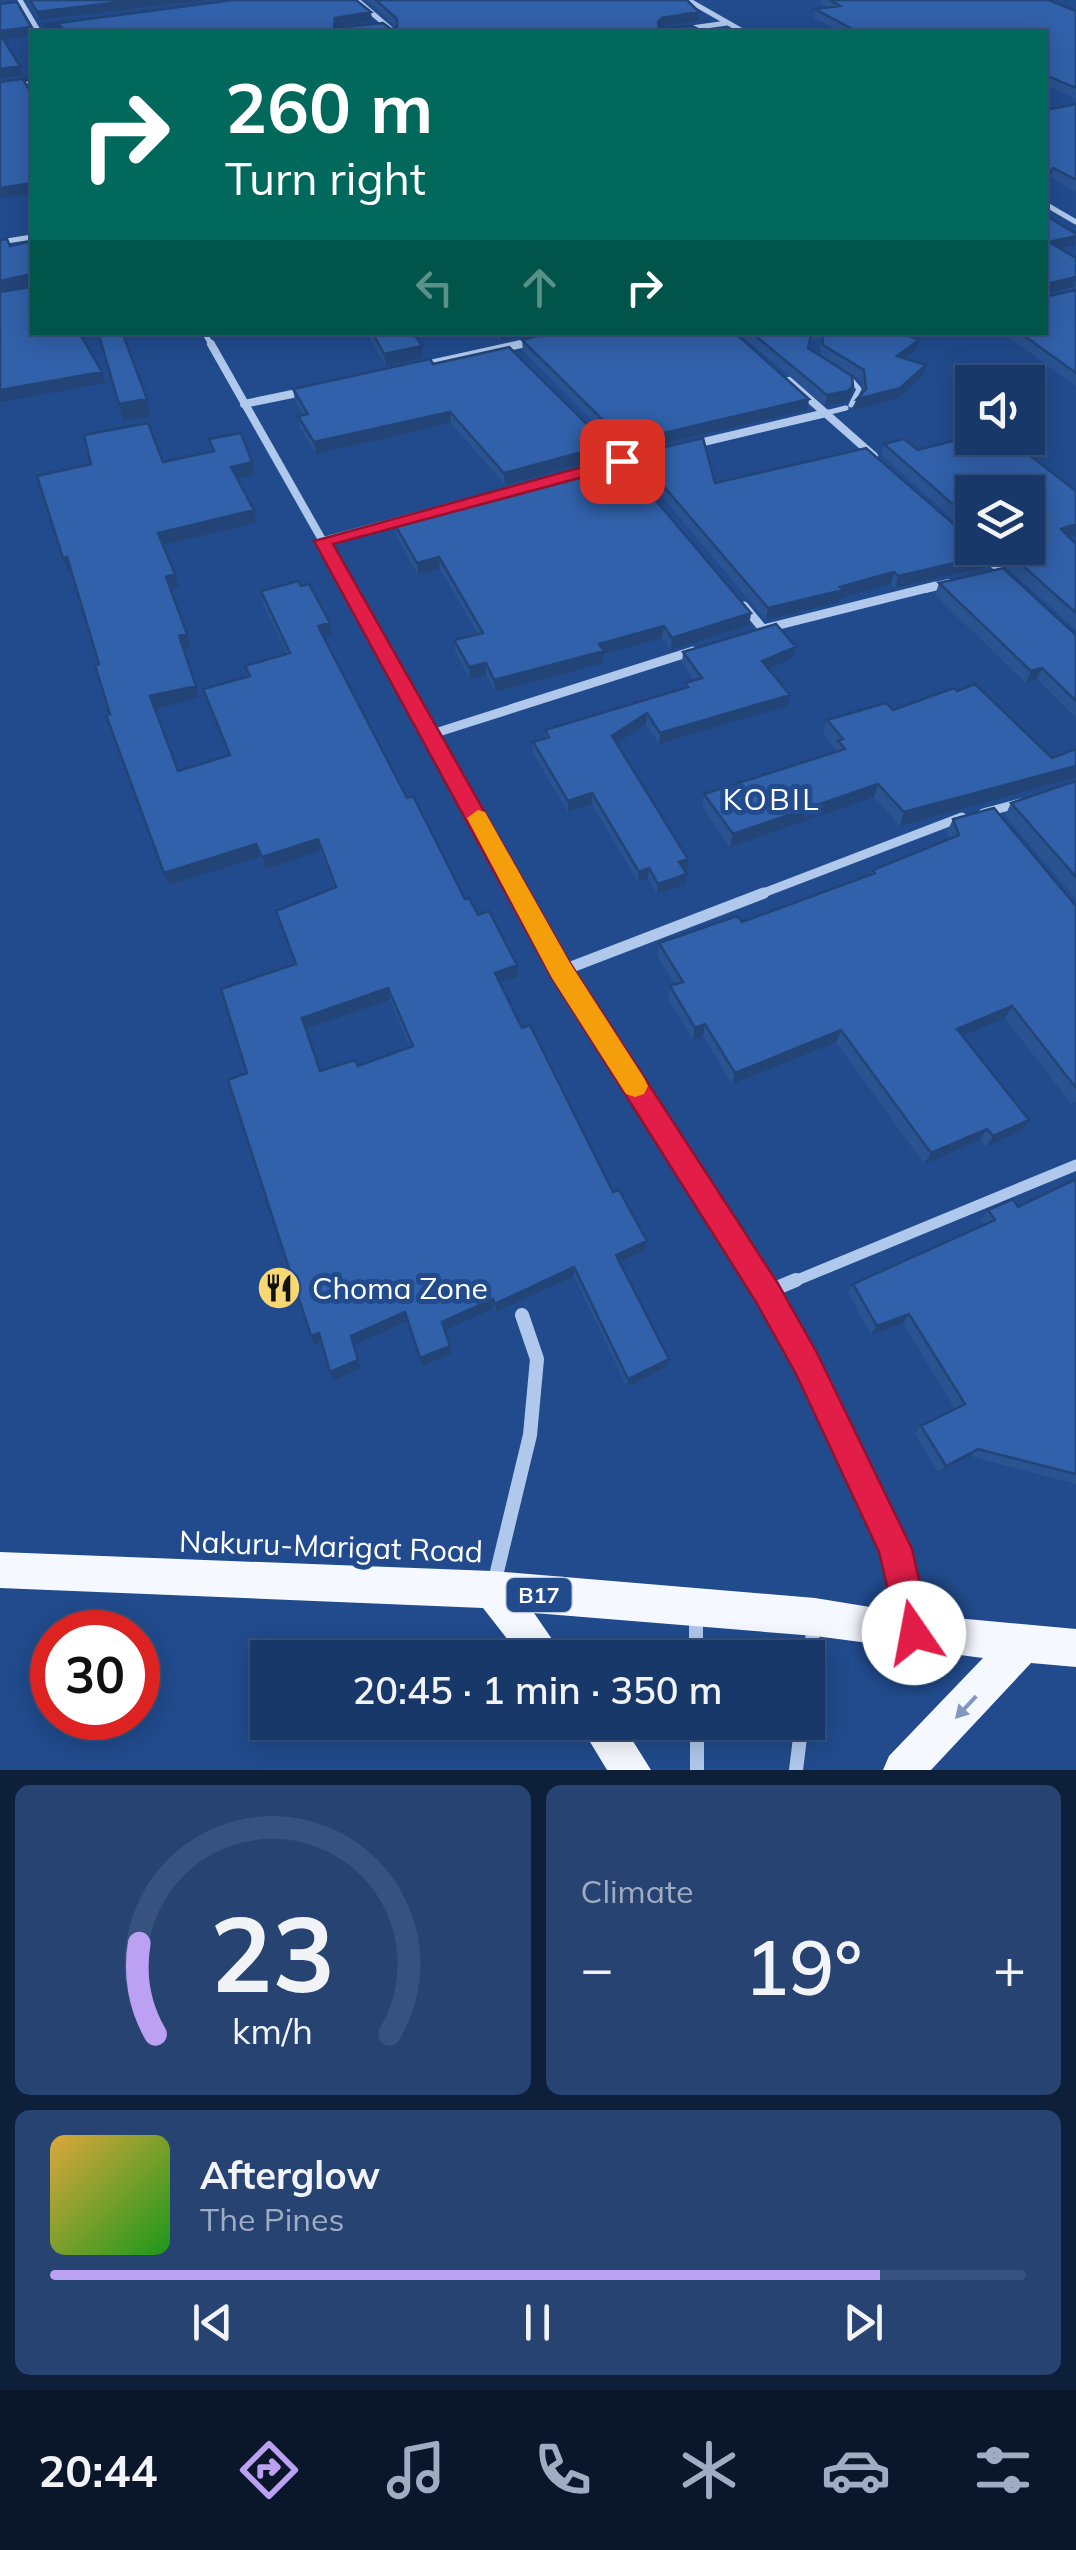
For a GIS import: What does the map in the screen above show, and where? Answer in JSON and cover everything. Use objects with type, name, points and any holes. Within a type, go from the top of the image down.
[{"type":"main road","name":"Nakuru-Marigat Road","points":[[0,1570],[492,1590],[815,1617],[914,1633],[1076,1648]]},
{"type":"main road","points":[[492,1590],[532,1640]]},
{"type":"main road","points":[[903,1770],[1025,1642]]},
{"type":"main road","points":[[610,1740],[631,1770]]},
{"type":"street","points":[[356,0],[392,30]]},
{"type":"street","points":[[688,0],[740,30]]},
{"type":"street","points":[[11,5],[21,2],[38,30]]},
{"type":"street","points":[[677,30],[727,23]]},
{"type":"street","points":[[370,27],[386,25]]},
{"type":"street","points":[[0,85],[30,80]]},
{"type":"street","points":[[1048,206],[1076,222]]},
{"type":"street","points":[[0,242],[30,237]]},
{"type":"street","points":[[206,335],[561,970],[767,1292],[895,1549],[914,1633]]},
{"type":"street","points":[[402,371],[540,340]]},
{"type":"street","points":[[508,346],[521,359]]},
{"type":"street","points":[[785,378],[885,466]]},
{"type":"street","points":[[244,404],[310,391]]},
{"type":"street","points":[[678,448],[826,413]]},
{"type":"street","points":[[597,436],[635,476]]},
{"type":"street","points":[[603,466],[640,457]]},
{"type":"street","points":[[322,541],[528,486]]},
{"type":"street","points":[[995,565],[1014,582]]},
{"type":"street","points":[[983,575],[1001,570]]},
{"type":"street","points":[[744,634],[964,580]]},
{"type":"street","points":[[737,598],[763,628]]},
{"type":"street","points":[[432,734],[708,646]]},
{"type":"street","points":[[561,970],[966,816],[1025,801]]},
{"type":"street","points":[[991,812],[1003,827]]},
{"type":"street","points":[[767,1292],[1076,1166]]},
{"type":"street","points":[[492,1590],[530,1436],[538,1359],[522,1315]]},
{"type":"street","points":[[696,1610],[696,1640]]},
{"type":"street","points":[[812,1640],[815,1617]]},
{"type":"street","points":[[696,1740],[697,1770]]},
{"type":"street","points":[[796,1770],[800,1740]]},
{"type":"lane","points":[[826,413],[848,406],[859,389],[846,375]]},
{"type":"building","points":[[30,0],[137,0],[37,12]]},
{"type":"building","points":[[232,0],[356,0],[371,12],[335,18],[334,28],[383,23],[391,29],[397,28],[397,19],[376,0],[687,0],[699,12],[662,18],[659,28],[692,26],[700,30],[63,30],[58,23]]},
{"type":"building","points":[[830,0],[1049,0],[1076,11],[1076,88],[1048,76],[1048,30],[854,30],[815,9],[840,6]]},
{"type":"building","points":[[17,2],[31,27],[0,31],[0,4]]},
{"type":"building","points":[[0,34],[20,66],[0,69]]},
{"type":"building","points":[[30,80],[24,81],[30,92],[30,183],[0,188],[0,82]]},
{"type":"building","points":[[1076,104],[1076,180],[1053,168],[1048,176],[1048,109]]},
{"type":"building","points":[[1048,217],[1076,234],[1049,242],[1076,258],[1076,277],[1048,284]]},
{"type":"building","points":[[7,239],[10,246],[30,241],[30,277],[0,281],[0,240]]},
{"type":"building","points":[[30,287],[30,335],[81,335],[102,372],[0,390],[0,292]]},
{"type":"building","points":[[1076,290],[1076,373],[1023,335],[1048,335],[1049,296]]},
{"type":"building","points":[[99,335],[123,335],[147,399],[119,404]]},
{"type":"building","points":[[374,335],[415,335],[422,346],[384,354]]},
{"type":"building","points":[[541,335],[737,335],[809,399],[625,442],[522,340]]},
{"type":"building","points":[[755,335],[811,335],[808,348],[852,376],[853,386],[848,391],[827,395]]},
{"type":"building","points":[[822,335],[906,335],[919,340],[897,356],[926,365],[900,388],[857,399],[866,389],[864,370],[823,345]]},
{"type":"building","points":[[509,347],[608,445],[504,473],[450,412],[314,442],[298,416],[308,414],[293,389],[430,359],[433,364]]},
{"type":"building","points":[[148,423],[163,462],[214,451],[209,439],[241,433],[252,462],[231,467],[254,510],[158,533],[175,574],[166,577],[187,634],[179,636],[196,686],[150,696],[178,771],[230,755],[203,689],[250,676],[245,666],[290,653],[261,591],[298,581],[301,586],[309,584],[330,623],[318,626],[407,798],[413,796],[465,899],[469,898],[478,915],[489,911],[517,965],[495,973],[522,1028],[530,1025],[613,1192],[619,1190],[647,1241],[616,1255],[669,1359],[628,1379],[574,1267],[495,1304],[493,1299],[442,1322],[450,1346],[420,1358],[405,1312],[351,1336],[358,1360],[330,1372],[319,1333],[311,1336],[228,1080],[247,1073],[221,989],[296,964],[276,911],[336,887],[318,839],[262,857],[256,844],[164,873],[106,715],[110,714],[95,665],[99,664],[67,557],[63,558],[37,476],[91,464],[84,435]],"holes":[[[388,988],[413,1046],[358,1066],[355,1060],[320,1071],[302,1018]]]},
{"type":"building","points":[[703,438],[715,483],[866,448],[955,525],[955,563],[898,576],[894,572],[840,587],[843,590],[768,608],[636,454]]},
{"type":"building","points":[[904,439],[918,450],[955,440],[955,455],[1029,455],[1076,491],[1076,524],[1061,529],[1076,544],[1076,613],[1022,565],[1045,565],[1045,475],[955,475],[955,506],[884,444]]},
{"type":"building","points":[[620,458],[751,613],[672,638],[664,626],[599,644],[604,651],[494,680],[486,663],[469,667],[454,640],[483,633],[439,557],[417,563],[394,523]]},
{"type":"building","points":[[1003,568],[1076,635],[1076,701],[1042,668],[1031,671],[939,583]]},
{"type":"building","points":[[776,624],[796,647],[762,661],[790,695],[660,733],[647,713],[612,736],[688,859],[679,862],[687,874],[658,884],[649,868],[639,872],[592,793],[568,801],[533,742],[549,737],[545,730],[688,687],[685,683],[702,678],[683,652]]},
{"type":"building","points":[[975,684],[1052,758],[1076,749],[1076,766],[904,812],[878,784],[733,834],[704,794],[845,749],[838,741],[843,739],[827,720],[886,703],[893,710]]},
{"type":"building","points":[[1076,781],[1076,877],[1011,803]]},
{"type":"building","points":[[994,808],[1076,906],[1076,1088],[1012,1006],[957,1029],[1029,1120],[993,1136],[987,1129],[931,1153],[841,1030],[735,1073],[705,1024],[695,1028],[670,986],[683,982],[659,943],[737,916],[742,922],[875,873],[873,870],[959,835],[953,819]]},
{"type":"building","points":[[1076,1179],[1076,1474],[978,1449],[946,1466],[921,1426],[965,1404],[909,1314],[877,1326],[853,1284],[995,1220],[988,1210],[1013,1199],[1018,1207]]},
{"type":"slow traffic","points":[[478,818],[561,970],[635,1086]]},
{"type":"place","name":"Choma Zone","points":[[279,1288]]},
{"type":"district","name":"KOBIL","points":[[772,799]]},
{"type":"route","points":[[622,461],[322,541],[561,970],[767,1292],[895,1549],[914,1633]]}]
